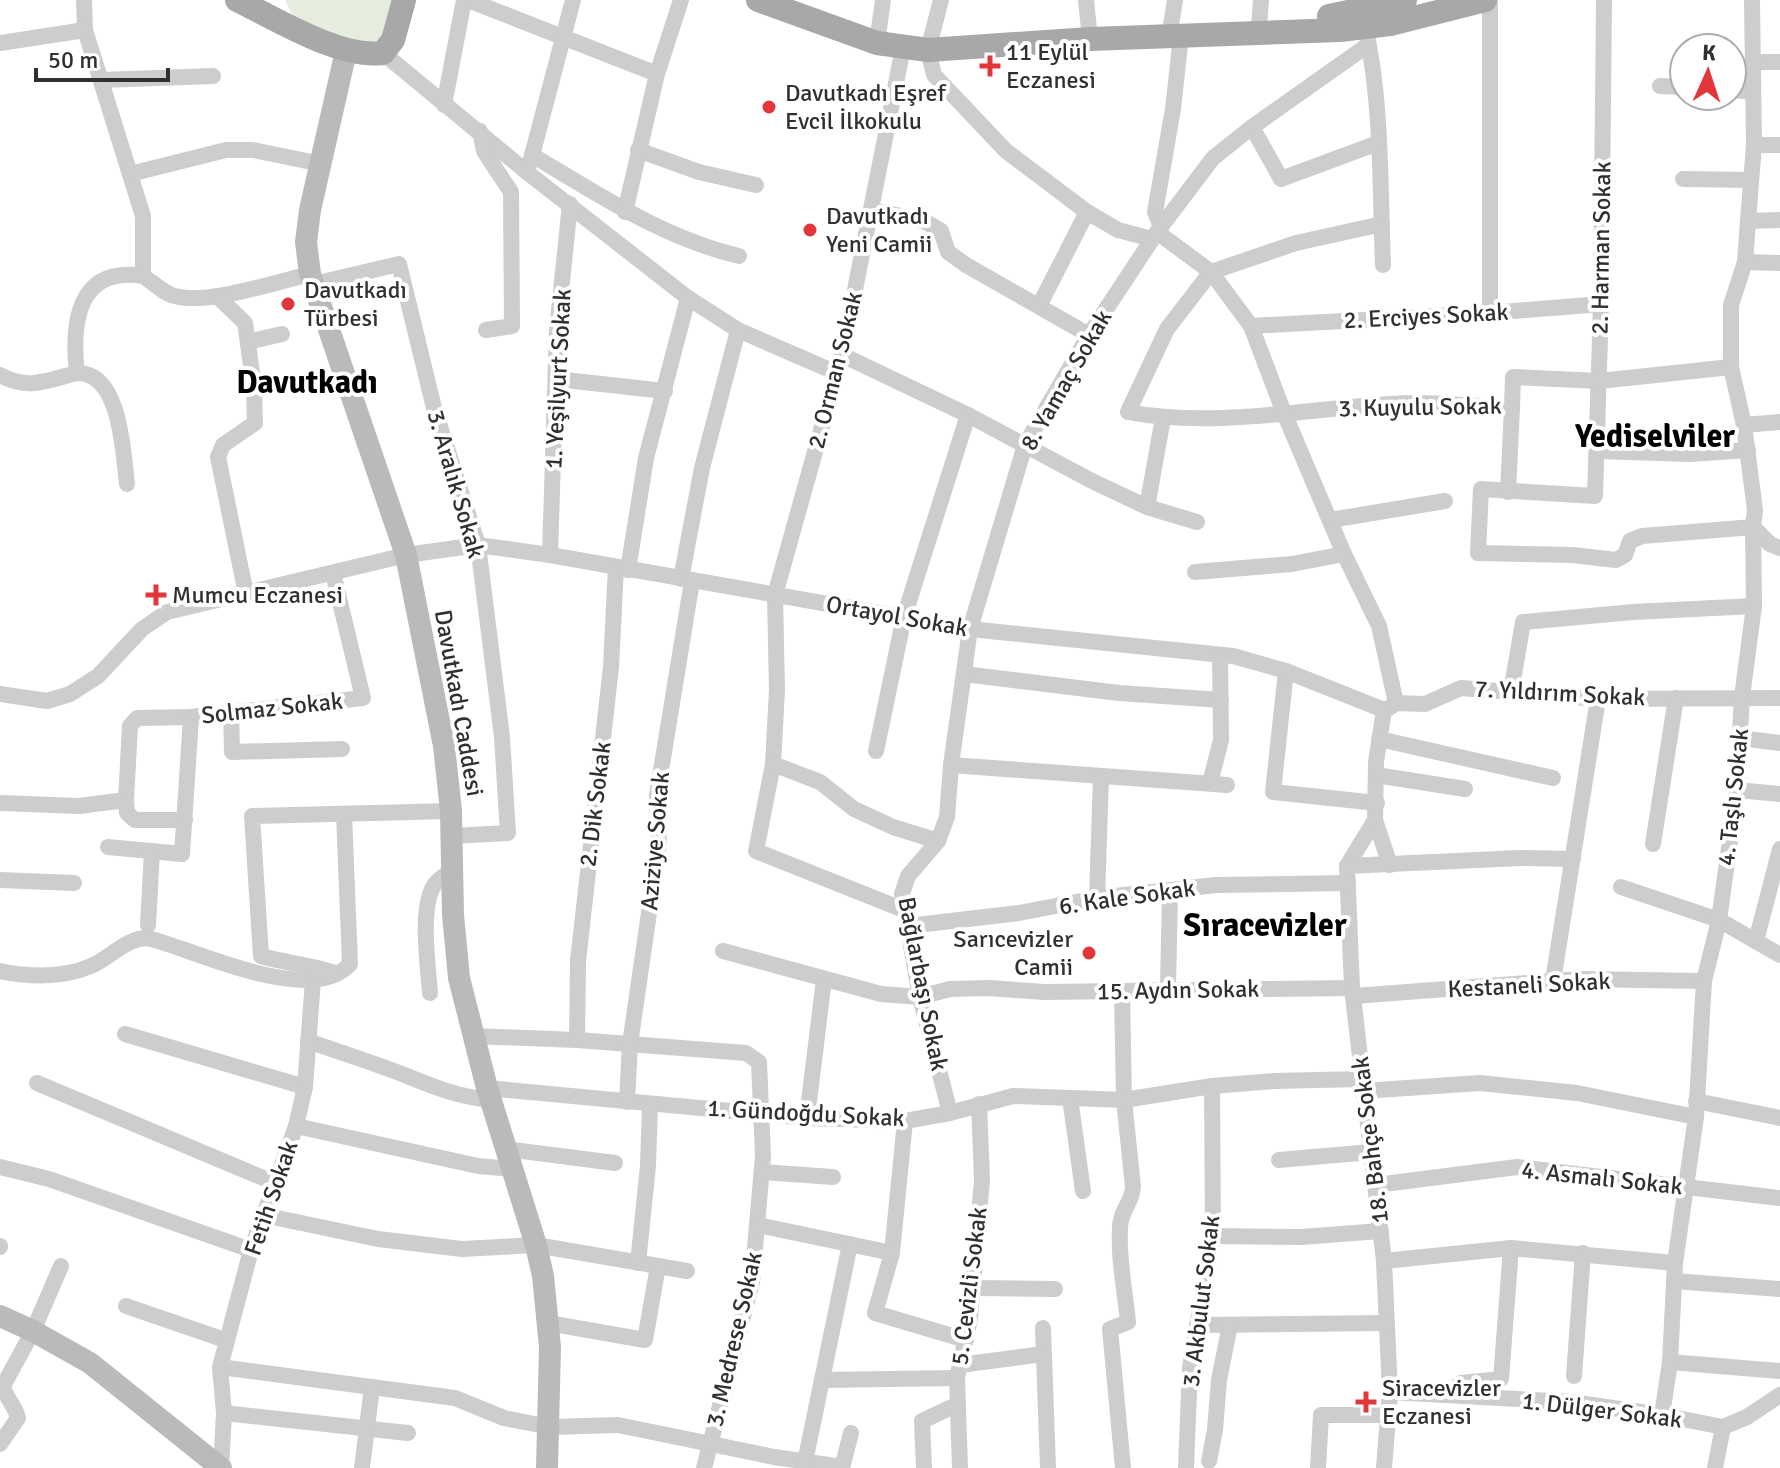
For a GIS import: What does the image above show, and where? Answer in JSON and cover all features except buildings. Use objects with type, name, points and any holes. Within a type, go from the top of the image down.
[{"type":"main road","points":[[237,0],[346,51],[367,55],[383,53],[393,40],[404,0]]},
{"type":"main road","points":[[276,0],[300,30]]},
{"type":"main road","points":[[758,0],[877,43],[915,49],[1185,36],[1362,21],[1405,0]]},
{"type":"main road","points":[[1185,36],[1259,27],[1362,21],[1390,24],[1488,0]]},
{"type":"main road","name":"Davutkadı Caddesi","points":[[346,51],[310,210],[306,242],[312,279],[406,555],[444,746],[451,811],[459,978],[489,1094],[543,1276],[548,1323],[550,1427],[547,1468]]},
{"type":"main road","points":[[0,1316],[90,1363],[221,1468]]},
{"type":"street","points":[[84,0],[85,30],[143,216],[143,276]]},
{"type":"street","points":[[444,105],[466,0],[657,74]]},
{"type":"street","points":[[528,173],[573,0]]},
{"type":"street","points":[[625,212],[657,74],[681,0]]},
{"type":"street","points":[[877,43],[883,0]]},
{"type":"street","name":"2. Orman Sokak","points":[[906,918],[756,851],[773,764],[777,690],[775,595],[842,355],[873,210],[915,49],[941,0]]},
{"type":"street","points":[[1086,0],[1090,39]]},
{"type":"street","points":[[1157,233],[1155,212],[1185,36],[1175,0]]},
{"type":"street","points":[[1259,27],[1261,0]]},
{"type":"street","points":[[1488,0],[1490,313]]},
{"type":"street","name":"2. Harman Sokak","points":[[1508,492],[1595,496],[1601,304],[1604,0]]},
{"type":"street","name":"4. Taşlı Sokak","points":[[1662,1415],[1670,1362],[1675,1263],[1696,1109],[1704,981],[1719,920],[1737,790],[1742,697],[1754,606],[1755,510],[1744,425],[1731,367],[1731,305],[1745,262],[1754,145],[1752,0]]},
{"type":"street","points":[[1362,21],[1378,143],[1383,265]]},
{"type":"street","name":"8. Yamaç Sokak","points":[[970,629],[1025,445],[1089,335],[1157,233],[1213,158],[1252,127],[1362,21]]},
{"type":"street","points":[[0,43],[85,30]]},
{"type":"street","points":[[915,49],[934,75],[1006,151],[1087,212],[1118,230],[1157,233],[1211,272],[1251,326],[1344,554],[1379,626],[1390,707],[1379,739],[1376,812],[1390,865]]},
{"type":"street","points":[[383,53],[528,173],[688,298],[738,330],[837,373]]},
{"type":"street","points":[[1753,62],[1780,62]]},
{"type":"street","points":[[101,80],[213,76]]},
{"type":"street","points":[[1660,86],[1668,86]]},
{"type":"street","points":[[1748,92],[1753,92]]},
{"type":"street","points":[[1252,127],[1281,179],[1378,143]]},
{"type":"street","points":[[480,131],[484,151],[511,192],[512,326],[486,330]]},
{"type":"street","points":[[1754,145],[1780,145]]},
{"type":"street","points":[[130,174],[226,150],[281,154],[321,164]]},
{"type":"street","points":[[638,150],[699,172],[756,185]]},
{"type":"street","points":[[532,155],[625,212],[700,247],[739,256]]},
{"type":"street","points":[[1683,179],[1751,180]]},
{"type":"street","name":"1. Yeşilyurt Sokak","points":[[550,555],[557,330],[570,204]]},
{"type":"street","points":[[873,210],[924,221],[941,231],[948,252],[966,265],[1089,335]]},
{"type":"street","points":[[1039,306],[1087,212]]},
{"type":"street","points":[[1748,221],[1780,220]]},
{"type":"street","points":[[1211,272],[1296,243],[1382,224]]},
{"type":"street","points":[[1745,262],[1780,263]]},
{"type":"street","name":"3. Aralık Sokak","points":[[312,279],[399,264],[434,408],[478,545],[502,737],[508,833],[451,836]]},
{"type":"street","name":"3. Kuyulu Sokak","points":[[1211,272],[1167,329],[1128,412],[1163,418],[1284,413],[1393,403],[1512,408],[1513,377],[1599,381],[1731,367]]},
{"type":"street","points":[[77,373],[74,347],[79,311],[90,291],[100,281],[124,273],[143,276],[174,296],[217,296],[312,279]]},
{"type":"street","points":[[217,296],[245,323],[254,387],[255,423],[223,445],[218,457],[246,594]]},
{"type":"street","name":"2. Dik Sokak","points":[[577,1040],[578,961],[622,568],[646,458],[688,298]]},
{"type":"street","name":"2. Erciyes Sokak","points":[[1251,326],[1601,304]]},
{"type":"street","name":"Aziziye Sokak","points":[[627,1102],[630,1044],[659,844],[657,795],[702,468],[738,330]]},
{"type":"street","points":[[248,342],[282,334]]},
{"type":"street","points":[[842,355],[968,415],[1147,507],[1197,522]]},
{"type":"street","points":[[0,375],[16,384],[87,372],[103,385],[113,403],[121,433],[127,484]]},
{"type":"street","points":[[556,379],[665,391]]},
{"type":"street","points":[[1512,408],[1508,492],[1481,489],[1478,553],[1572,555],[1616,560],[1625,555],[1630,541],[1642,536],[1753,527],[1770,544],[1780,548]]},
{"type":"street","points":[[876,751],[904,617],[968,415]]},
{"type":"street","points":[[1147,507],[1163,418]]},
{"type":"street","points":[[1744,425],[1780,422]]},
{"type":"street","points":[[1597,451],[1690,454],[1748,450]]},
{"type":"street","points":[[1330,520],[1445,501]]},
{"type":"street","name":"Ortayol Sokak","points":[[0,694],[47,701],[70,694],[98,676],[142,629],[167,612],[406,555],[478,545],[970,629],[1233,656],[1390,707]]},
{"type":"street","points":[[1195,572],[1292,564],[1344,554]]},
{"type":"street","name":"Solmaz Sokak","points":[[126,800],[130,726],[137,718],[191,717],[363,698],[333,573]]},
{"type":"street","points":[[1511,692],[1523,622],[1754,606]]},
{"type":"street","name":"Bağlarbaşı Sokak","points":[[950,1113],[920,997],[902,894],[908,876],[938,841],[947,817],[970,629]]},
{"type":"street","points":[[1210,783],[1221,740],[1220,655]]},
{"type":"street","points":[[1286,671],[1273,792],[1376,812]]},
{"type":"street","points":[[964,674],[1119,693],[1221,700]]},
{"type":"street","name":"7. Yıldırım Sokak","points":[[1390,707],[1425,704],[1461,688],[1598,699],[1780,698]]},
{"type":"street","points":[[1653,844],[1676,698]]},
{"type":"street","points":[[1553,981],[1598,699]]},
{"type":"street","points":[[231,712],[232,752],[342,749]]},
{"type":"street","points":[[108,847],[182,854],[191,717]]},
{"type":"street","points":[[1740,738],[1780,743]]},
{"type":"street","points":[[1379,739],[1553,778]]},
{"type":"street","points":[[773,764],[820,782],[854,809],[893,827],[938,841]]},
{"type":"street","points":[[951,765],[1227,785]]},
{"type":"street","points":[[1376,775],[1465,789]]},
{"type":"street","points":[[1097,898],[1101,776]]},
{"type":"street","points":[[1737,790],[1780,794]]},
{"type":"street","points":[[0,803],[79,806],[126,800],[127,813],[135,820],[185,820]]},
{"type":"street","points":[[340,975],[261,956],[252,816],[451,811]]},
{"type":"street","points":[[1348,874],[1376,812]]},
{"type":"street","points":[[0,972],[67,974],[92,966],[126,945],[147,938],[261,975],[313,980],[340,975],[350,964],[344,814]]},
{"type":"street","points":[[1756,941],[1780,849]]},
{"type":"street","points":[[148,925],[152,851]]},
{"type":"street","name":"6. Kale Sokak","points":[[906,918],[1019,913],[1097,898],[1348,874],[1390,865],[1520,858],[1573,859]]},
{"type":"street","points":[[430,993],[427,945],[429,902],[437,882],[452,870]]},
{"type":"street","name":"18. Bahçe Sokak","points":[[1348,874],[1353,992],[1384,1261],[1390,1392],[1384,1468]]},
{"type":"street","points":[[0,880],[74,883]]},
{"type":"street","points":[[1621,887],[1719,920],[1780,955]]},
{"type":"street","points":[[1168,990],[1170,890]]},
{"type":"street","name":"15. Aydın Sokak","points":[[723,951],[881,994],[920,997],[950,989],[989,988],[1044,992],[1353,992]]},
{"type":"street","points":[[807,1118],[824,979]]},
{"type":"street","name":"Kestaneli Sokak","points":[[1353,992],[1579,979],[1704,981]]},
{"type":"street","name":"Fetih Sokak","points":[[221,1468],[224,1413],[220,1367],[225,1340],[251,1250],[296,1126],[305,1087],[313,980]]},
{"type":"street","points":[[1122,991],[1124,1100],[1133,1187],[1132,1198],[1121,1213],[1119,1230],[1128,1322],[1110,1329],[1123,1468]]},
{"type":"street","points":[[125,1034],[305,1087]]},
{"type":"street","points":[[474,1036],[630,1044]]},
{"type":"street","name":"1. Gündoğdu Sokak","points":[[308,1041],[403,1074],[435,1089],[468,1098],[489,1094],[627,1102],[807,1118],[905,1121],[1013,1096],[1124,1100],[1212,1086],[1274,1081],[1363,1085],[1480,1083],[1780,1118]]},
{"type":"street","name":"3. Medrese Sokak","points":[[630,1044],[746,1053],[759,1062],[762,1172],[752,1282],[704,1468]]},
{"type":"street","points":[[37,1083],[275,1183]]},
{"type":"street","name":"3. Akbulut Sokak","points":[[1186,1468],[1190,1367],[1213,1236],[1212,1086]]},
{"type":"street","points":[[1070,1098],[1083,1191]]},
{"type":"street","points":[[638,1263],[647,1178],[650,1104]]},
{"type":"street","name":"5. Cevizli Sokak","points":[[960,1468],[956,1405],[973,1288],[982,1180],[979,1104]]},
{"type":"street","points":[[905,1121],[892,1253],[875,1313],[966,1340]]},
{"type":"street","points":[[296,1126],[478,1166],[509,1159],[615,1163]]},
{"type":"street","points":[[1279,1160],[1371,1152]]},
{"type":"street","points":[[0,1167],[49,1179],[251,1250]]},
{"type":"street","name":"4. Asmalı Sokak","points":[[1376,1185],[1517,1167],[1780,1198]]},
{"type":"street","points":[[762,1172],[833,1177]]},
{"type":"street","points":[[263,1215],[378,1239],[462,1249],[536,1245],[687,1271]]},
{"type":"street","points":[[758,1225],[892,1253]]},
{"type":"street","points":[[1213,1236],[1301,1237],[1381,1231]]},
{"type":"street","points":[[805,1462],[850,1244]]},
{"type":"street","points":[[1384,1261],[1511,1248],[1675,1263]]},
{"type":"street","points":[[1446,1395],[1461,1383],[1501,1379],[1511,1248]]},
{"type":"street","points":[[1574,1376],[1583,1253]]},
{"type":"street","points":[[0,1444],[18,1418],[15,1407],[5,1397],[3,1386],[33,1331],[61,1266]]},
{"type":"street","points":[[548,1323],[645,1340],[658,1266]]},
{"type":"street","points":[[1674,1281],[1780,1289]]},
{"type":"street","points":[[973,1288],[1055,1289]]},
{"type":"street","points":[[126,1306],[225,1340]]},
{"type":"street","points":[[1197,1325],[1387,1323]]},
{"type":"street","points":[[1209,1461],[1219,1380],[1230,1325]]},
{"type":"street","points":[[1043,1328],[1048,1468]]},
{"type":"street","points":[[822,1380],[959,1372],[1043,1354]]},
{"type":"street","points":[[1670,1362],[1780,1371]]},
{"type":"street","points":[[220,1367],[455,1398],[504,1418],[550,1427],[618,1425],[709,1445],[842,1467],[851,1433]]},
{"type":"street","points":[[362,1468],[372,1387]]},
{"type":"street","name":"1. Dülger Sokak","points":[[1390,1392],[1571,1402],[1723,1427]]},
{"type":"street","points":[[1715,1468],[1723,1427],[1747,1417],[1780,1395]]},
{"type":"street","points":[[924,1468],[922,1421],[956,1405]]},
{"type":"street","points":[[224,1413],[367,1431],[408,1433]]},
{"type":"street","points":[[1318,1468],[1321,1415],[1388,1415]]},
{"type":"green space","points":[[285,0],[398,0],[389,31],[382,40],[371,45],[359,45],[296,23]]},
{"type":"place","name":"11 Eylül Eczanesi","points":[[990,66]]},
{"type":"place","name":"Davutkadı Eşref Evcil İlkokulu","points":[[769,107]]},
{"type":"place","name":"Davutkadı Yeni Camii","points":[[810,230]]},
{"type":"place","name":"Davutkadı Türbesi","points":[[288,304]]},
{"type":"place","name":"Mumcu Eczanesi","points":[[156,595]]},
{"type":"place","name":"Sarıcevizler Camii","points":[[1089,953]]},
{"type":"place","name":"Siracevizler Eczanesi","points":[[1366,1402]]},
{"type":"district","name":"Davutkadı","points":[[307,382]]},
{"type":"district","name":"Yediselviler","points":[[1655,436]]},
{"type":"district","name":"Sıracevizler","points":[[1265,925]]}]
